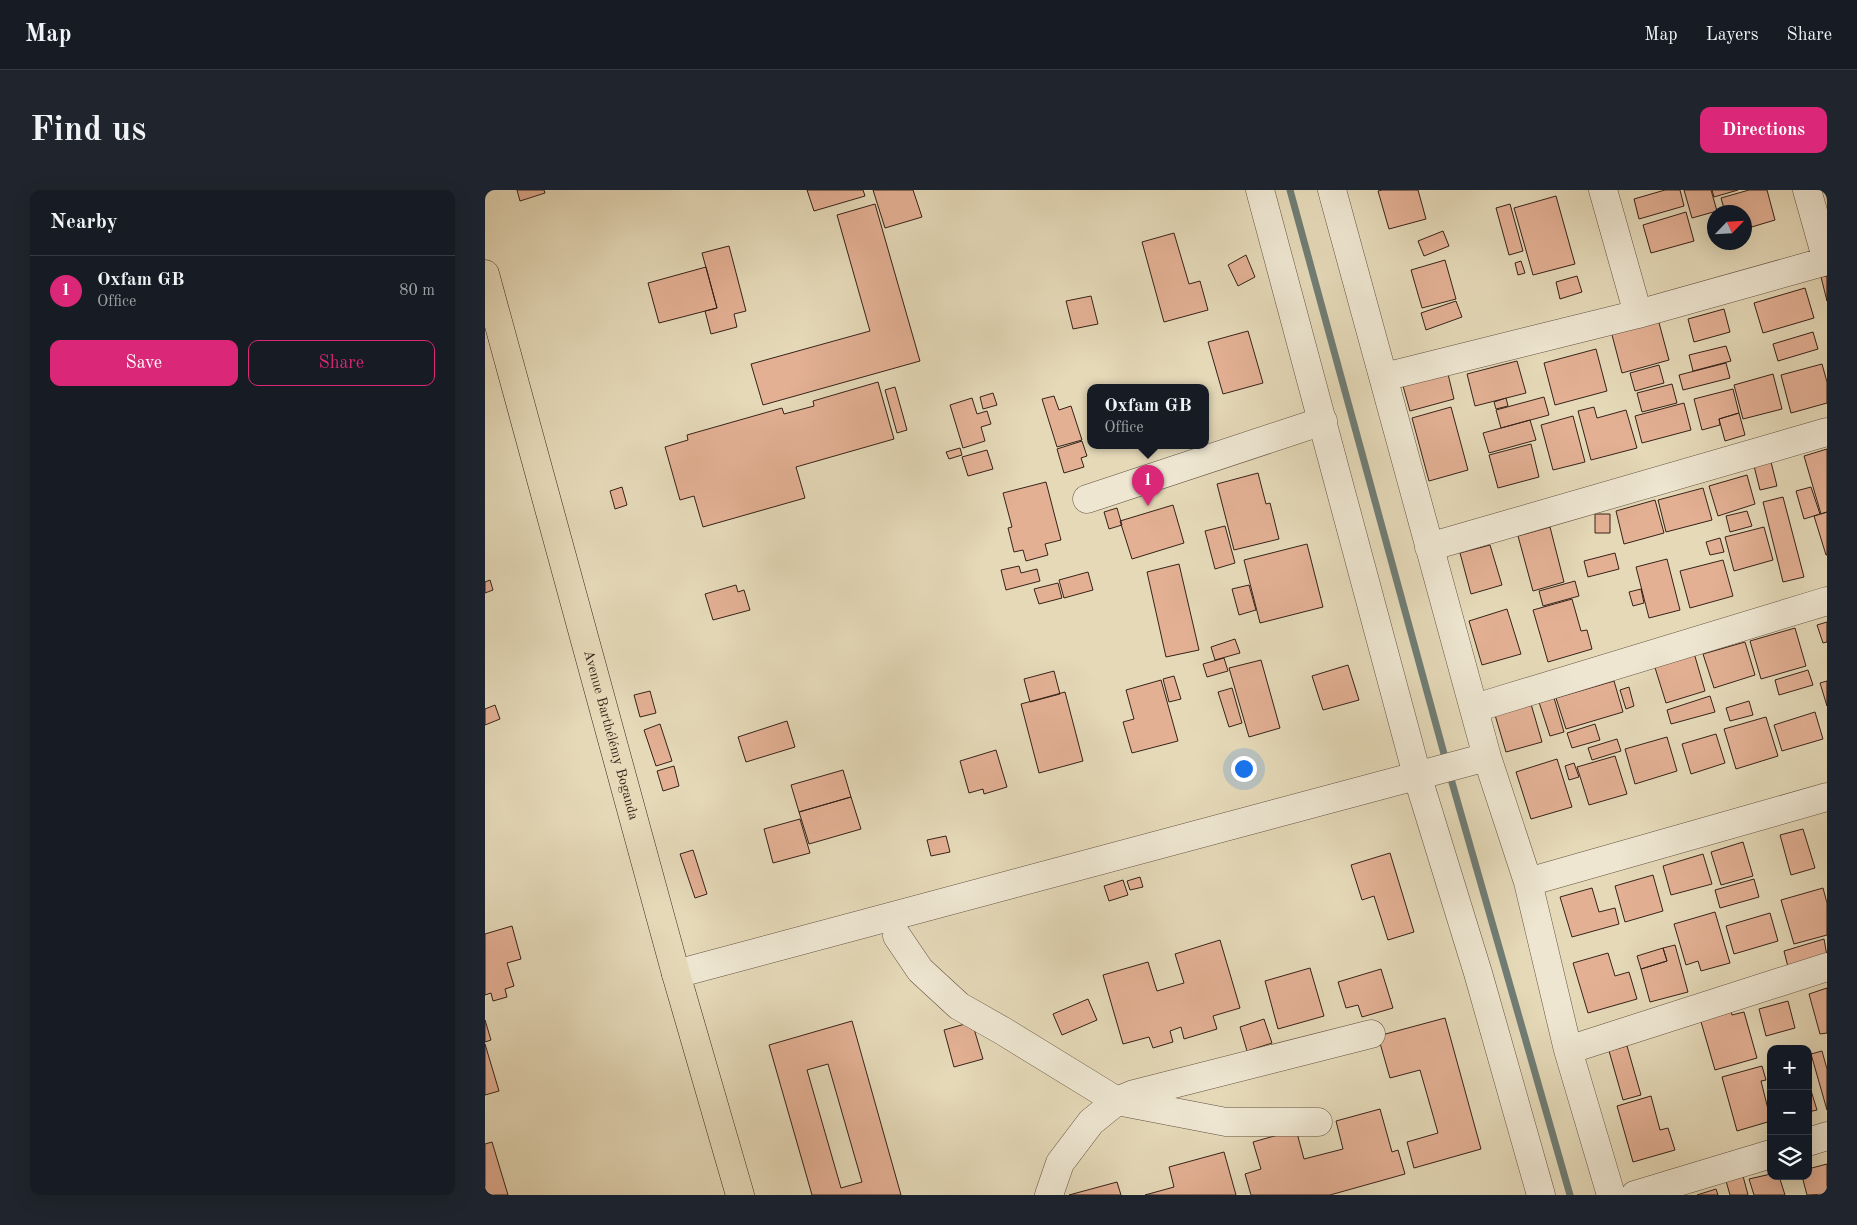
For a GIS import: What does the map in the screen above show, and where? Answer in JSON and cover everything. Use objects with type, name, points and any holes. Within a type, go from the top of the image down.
[{"type":"main road","name":"Avenue Barthélémy Boganda","points":[[485,274],[676,974],[740,1195]]},
{"type":"street","points":[[1260,190],[1417,776],[1478,973],[1541,1195]]},
{"type":"street","points":[[1332,190],[1487,757],[1528,882],[1567,1050],[1611,1195]]},
{"type":"street","points":[[1603,190],[1638,314]]},
{"type":"street","points":[[1384,377],[1638,314],[1827,261],[1807,190]]},
{"type":"street","points":[[1087,499],[1323,421]]},
{"type":"street","points":[[1429,547],[1827,432]]},
{"type":"street","points":[[1475,708],[1827,602]]},
{"type":"street","points":[[676,974],[1487,757]]},
{"type":"street","points":[[1528,882],[1827,797]]},
{"type":"street","points":[[897,936],[920,970],[959,1006],[1011,1035],[1117,1102],[1226,1122],[1318,1122]]},
{"type":"street","points":[[1567,1050],[1827,967]]},
{"type":"street","points":[[1049,1195],[1060,1163],[1091,1122],[1117,1102],[1134,1094],[1371,1034]]},
{"type":"street","points":[[1812,1141],[1827,1136]]},
{"type":"street","points":[[1635,1195],[1767,1155]]},
{"type":"building","points":[[517,190],[544,190],[545,193],[520,201]]},
{"type":"building","points":[[807,190],[863,190],[865,196],[814,211]]},
{"type":"building","points":[[873,190],[913,190],[922,217],[885,228]]},
{"type":"building","points":[[1418,190],[1426,219],[1389,229],[1378,191]]},
{"type":"building","points":[[1665,190],[1680,190],[1684,206],[1639,219],[1634,199]]},
{"type":"building","points":[[1684,190],[1711,190],[1715,205],[1707,205],[1707,214],[1692,218]]},
{"type":"building","points":[[1712,190],[1738,190],[1714,197]]},
{"type":"building","points":[[1749,190],[1767,190],[1775,220],[1752,227],[1752,205],[1723,205],[1721,198]]},
{"type":"building","points":[[1556,196],[1575,264],[1533,275],[1514,208]]},
{"type":"building","points":[[875,204],[920,361],[763,405],[751,364],[870,331],[837,215]]},
{"type":"building","points":[[1510,204],[1523,251],[1509,255],[1496,208]]},
{"type":"building","points":[[1686,212],[1694,241],[1651,253],[1643,225]]},
{"type":"building","points":[[1443,231],[1449,246],[1424,256],[1418,241]]},
{"type":"building","points":[[1174,233],[1189,284],[1200,281],[1208,310],[1164,322],[1142,242]]},
{"type":"building","points":[[729,246],[746,311],[734,314],[737,327],[711,334],[705,311],[717,308],[702,253]]},
{"type":"building","points":[[1246,255],[1255,277],[1238,286],[1228,265]]},
{"type":"building","points":[[1445,260],[1456,299],[1422,308],[1411,270]]},
{"type":"building","points":[[1521,261],[1525,273],[1518,275],[1515,263]]},
{"type":"building","points":[[706,267],[717,308],[659,323],[648,283]]},
{"type":"building","points":[[1577,276],[1582,292],[1560,299],[1556,282]]},
{"type":"building","points":[[1827,276],[1827,301],[1821,277]]},
{"type":"building","points":[[1805,288],[1814,318],[1763,333],[1754,303]]},
{"type":"building","points":[[1091,296],[1098,324],[1073,329],[1066,301]]},
{"type":"building","points":[[1456,301],[1462,317],[1426,330],[1421,313]]},
{"type":"building","points":[[1724,309],[1730,332],[1694,342],[1688,319]]},
{"type":"building","points":[[1658,319],[1669,360],[1622,373],[1611,331]]},
{"type":"building","points":[[1248,331],[1263,383],[1223,394],[1208,342]]},
{"type":"building","points":[[1813,332],[1818,349],[1778,361],[1773,344]]},
{"type":"building","points":[[1726,346],[1731,361],[1693,371],[1689,355]]},
{"type":"building","points":[[1596,349],[1607,391],[1555,405],[1544,363]]},
{"type":"building","points":[[1517,361],[1526,393],[1475,406],[1467,374]]},
{"type":"building","points":[[1726,363],[1730,378],[1683,390],[1679,375]]},
{"type":"building","points":[[1822,364],[1827,382],[1827,403],[1791,413],[1781,375]]},
{"type":"building","points":[[1659,365],[1664,383],[1635,391],[1630,373]]},
{"type":"building","points":[[1448,374],[1454,399],[1410,411],[1403,386]]},
{"type":"building","points":[[1773,374],[1782,409],[1743,419],[1734,385]]},
{"type":"building","points":[[878,382],[894,439],[796,467],[805,498],[703,527],[694,496],[680,500],[665,447],[688,440],[687,435],[782,408],[784,414],[814,406],[813,401]]},
{"type":"building","points":[[1672,384],[1677,403],[1642,412],[1637,393]]},
{"type":"building","points":[[895,387],[907,430],[897,433],[885,390]]},
{"type":"building","points":[[1733,389],[1739,413],[1719,419],[1720,425],[1702,430],[1694,399]]},
{"type":"building","points":[[993,393],[997,405],[983,409],[980,397]]},
{"type":"building","points":[[1054,396],[1059,410],[1071,406],[1082,440],[1057,447],[1042,399]]},
{"type":"building","points":[[1544,397],[1549,415],[1501,428],[1496,410]]},
{"type":"building","points":[[972,398],[977,414],[987,411],[991,424],[981,427],[985,441],[963,448],[950,405]]},
{"type":"building","points":[[1506,398],[1508,406],[1496,409],[1494,402]]},
{"type":"building","points":[[1684,403],[1691,430],[1642,443],[1635,416]]},
{"type":"building","points":[[1451,407],[1468,470],[1429,481],[1412,418]]},
{"type":"building","points":[[1594,407],[1597,418],[1626,410],[1637,448],[1591,460],[1578,411]]},
{"type":"building","points":[[1739,413],[1745,435],[1725,441],[1719,419]]},
{"type":"building","points":[[1573,416],[1585,462],[1553,470],[1541,425]]},
{"type":"building","points":[[1530,420],[1536,440],[1489,453],[1483,433]]},
{"type":"building","points":[[1082,441],[1087,456],[1081,458],[1084,467],[1064,473],[1057,449]]},
{"type":"building","points":[[1531,444],[1539,477],[1498,488],[1489,455]]},
{"type":"building","points":[[960,448],[962,455],[949,459],[946,452]]},
{"type":"building","points":[[1827,449],[1827,512],[1821,514],[1804,456]]},
{"type":"building","points":[[987,450],[993,469],[968,476],[962,457]]},
{"type":"building","points":[[1771,462],[1777,486],[1760,490],[1754,466]]},
{"type":"building","points":[[1258,473],[1266,504],[1270,503],[1279,539],[1234,550],[1217,484]]},
{"type":"building","points":[[1747,475],[1755,504],[1718,516],[1709,486]]},
{"type":"building","points":[[1046,482],[1061,540],[1045,544],[1048,555],[1026,561],[1023,550],[1014,552],[1008,528],[1012,527],[1003,493]]},
{"type":"building","points":[[622,487],[627,505],[615,509],[610,491]]},
{"type":"building","points":[[1811,487],[1820,514],[1804,519],[1796,491]]},
{"type":"building","points":[[1703,488],[1712,520],[1666,532],[1658,500]]},
{"type":"building","points":[[1783,497],[1804,577],[1783,582],[1763,502]]},
{"type":"building","points":[[1655,500],[1664,533],[1624,544],[1616,511]]},
{"type":"building","points":[[1173,505],[1184,543],[1132,559],[1120,521]]},
{"type":"building","points":[[1117,508],[1122,525],[1109,529],[1104,512]]},
{"type":"building","points":[[1747,511],[1752,526],[1730,532],[1726,516]]},
{"type":"building","points":[[1827,512],[1827,555],[1826,555],[1814,516]]},
{"type":"building","points":[[1595,514],[1610,514],[1610,533],[1595,533]]},
{"type":"building","points":[[1225,526],[1235,563],[1215,569],[1205,531]]},
{"type":"building","points":[[1550,527],[1564,582],[1533,591],[1518,536]]},
{"type":"building","points":[[1764,527],[1773,560],[1734,571],[1725,537]]},
{"type":"building","points":[[1720,538],[1724,552],[1710,555],[1706,542]]},
{"type":"building","points":[[1307,544],[1323,607],[1260,623],[1244,560]]},
{"type":"building","points":[[1490,545],[1502,585],[1471,594],[1460,553]]},
{"type":"building","points":[[1615,553],[1619,569],[1588,577],[1584,561]]},
{"type":"building","points":[[1667,559],[1680,610],[1649,618],[1636,567]]},
{"type":"building","points":[[1723,560],[1733,596],[1690,608],[1680,571]]},
{"type":"building","points":[[1179,564],[1199,650],[1166,657],[1147,572]]},
{"type":"building","points":[[1019,566],[1021,573],[1037,569],[1040,581],[1006,590],[1001,570]]},
{"type":"building","points":[[1088,572],[1093,590],[1064,598],[1059,580]]},
{"type":"building","points":[[490,580],[493,590],[485,593],[485,582]]},
{"type":"building","points":[[1575,581],[1579,596],[1543,606],[1539,591]]},
{"type":"building","points":[[1058,583],[1062,598],[1039,604],[1034,589]]},
{"type":"building","points":[[736,585],[738,592],[744,590],[750,610],[713,620],[705,594]]},
{"type":"building","points":[[1249,585],[1256,610],[1239,615],[1232,589]]},
{"type":"building","points":[[1641,589],[1644,603],[1633,606],[1629,592]]},
{"type":"building","points":[[1572,599],[1581,631],[1587,630],[1592,649],[1548,662],[1533,610]]},
{"type":"building","points":[[1507,609],[1521,654],[1482,665],[1469,621]]},
{"type":"building","points":[[1827,622],[1827,642],[1823,643],[1817,625]]},
{"type":"building","points":[[1795,628],[1806,666],[1761,679],[1750,641]]},
{"type":"building","points":[[1235,639],[1240,653],[1215,660],[1211,647]]},
{"type":"building","points":[[1745,642],[1755,675],[1714,688],[1703,654]]},
{"type":"building","points":[[1692,646],[1705,691],[1666,703],[1652,658]]},
{"type":"building","points":[[1224,658],[1228,671],[1207,677],[1203,664]]},
{"type":"building","points":[[1261,660],[1280,728],[1249,737],[1229,668]]},
{"type":"building","points":[[1348,665],[1359,700],[1323,710],[1312,676]]},
{"type":"building","points":[[1808,670],[1813,685],[1779,695],[1775,680]]},
{"type":"building","points":[[1054,671],[1060,694],[1030,702],[1024,679]]},
{"type":"building","points":[[1174,676],[1181,699],[1169,702],[1163,679]]},
{"type":"building","points":[[1161,680],[1178,741],[1132,753],[1123,722],[1134,719],[1126,690]]},
{"type":"building","points":[[1614,681],[1623,712],[1566,729],[1556,698]]},
{"type":"building","points":[[1827,681],[1827,706],[1820,683]]},
{"type":"building","points":[[1629,687],[1634,706],[1626,709],[1620,690]]},
{"type":"building","points":[[1232,688],[1242,723],[1229,727],[1218,692]]},
{"type":"building","points":[[650,691],[656,713],[640,717],[634,695]]},
{"type":"building","points":[[1552,691],[1564,732],[1550,736],[1537,696]]},
{"type":"building","points":[[1065,692],[1083,761],[1039,773],[1021,704]]},
{"type":"building","points":[[1710,696],[1715,712],[1671,724],[1667,710]]},
{"type":"building","points":[[1749,701],[1753,715],[1730,721],[1726,708]]},
{"type":"building","points":[[1531,704],[1542,742],[1506,752],[1495,715]]},
{"type":"building","points":[[495,705],[500,719],[485,725],[485,709]]},
{"type":"building","points":[[1815,712],[1823,739],[1782,751],[1774,725]]},
{"type":"building","points":[[1766,717],[1778,756],[1736,769],[1724,729]]},
{"type":"building","points":[[787,721],[795,747],[746,762],[738,737]]},
{"type":"building","points":[[660,724],[672,761],[656,766],[644,730]]},
{"type":"building","points":[[1595,724],[1600,740],[1572,748],[1567,733]]},
{"type":"building","points":[[1716,734],[1725,763],[1691,774],[1682,744]]},
{"type":"building","points":[[1667,737],[1677,771],[1635,784],[1625,749]]},
{"type":"building","points":[[1617,739],[1621,751],[1592,760],[1588,748]]},
{"type":"building","points":[[996,750],[1007,787],[984,794],[983,789],[969,793],[960,761]]},
{"type":"building","points":[[1615,756],[1627,794],[1589,805],[1577,767]]},
{"type":"building","points":[[1557,759],[1572,807],[1531,819],[1516,772]]},
{"type":"building","points":[[1574,763],[1579,777],[1569,780],[1565,766]]},
{"type":"building","points":[[674,766],[679,786],[663,791],[657,771]]},
{"type":"building","points":[[843,770],[851,797],[799,812],[791,785]]},
{"type":"building","points":[[851,797],[861,829],[809,844],[799,812]]},
{"type":"building","points":[[800,819],[810,853],[773,863],[764,829]]},
{"type":"building","points":[[1803,829],[1815,868],[1791,875],[1780,835]]},
{"type":"building","points":[[946,836],[950,852],[931,856],[927,840]]},
{"type":"building","points":[[1743,842],[1753,876],[1721,885],[1711,852]]},
{"type":"building","points":[[693,850],[707,894],[695,898],[680,854]]},
{"type":"building","points":[[1390,853],[1414,932],[1388,940],[1374,896],[1362,900],[1351,865]]},
{"type":"building","points":[[1703,854],[1712,884],[1671,895],[1663,866]]},
{"type":"building","points":[[1653,875],[1663,911],[1625,922],[1615,886]]},
{"type":"building","points":[[1140,877],[1143,887],[1130,890],[1127,881]]},
{"type":"building","points":[[1754,879],[1759,897],[1720,908],[1715,890]]},
{"type":"building","points":[[1123,880],[1128,895],[1109,901],[1104,886]]},
{"type":"building","points":[[1592,888],[1599,912],[1615,908],[1619,924],[1572,937],[1560,897]]},
{"type":"building","points":[[1823,888],[1827,903],[1827,935],[1794,944],[1781,900]]},
{"type":"building","points":[[1715,912],[1730,963],[1701,971],[1698,961],[1686,965],[1674,924]]},
{"type":"building","points":[[1770,913],[1778,941],[1734,954],[1726,926]]},
{"type":"building","points":[[512,926],[521,959],[507,963],[514,986],[505,989],[507,997],[493,1001],[491,993],[485,995],[485,934]]},
{"type":"building","points":[[1824,939],[1827,956],[1788,967],[1784,951]]},
{"type":"building","points":[[1220,940],[1240,1008],[1213,1016],[1217,1029],[1184,1039],[1181,1027],[1170,1031],[1173,1042],[1153,1048],[1149,1037],[1123,1044],[1103,975],[1148,962],[1157,991],[1184,983],[1175,954]]},
{"type":"building","points":[[1675,945],[1688,992],[1650,1002],[1641,969],[1667,961],[1663,948]]},
{"type":"building","points":[[1663,948],[1667,961],[1641,969],[1637,956]]},
{"type":"building","points":[[1608,953],[1615,976],[1629,972],[1637,999],[1588,1013],[1573,963]]},
{"type":"building","points":[[1310,968],[1324,1016],[1278,1029],[1265,981]]},
{"type":"building","points":[[1381,969],[1393,1008],[1362,1017],[1358,1005],[1346,1008],[1338,982]]},
{"type":"building","points":[[1827,988],[1827,1033],[1820,1034],[1809,994]]},
{"type":"building","points":[[1088,999],[1097,1020],[1062,1035],[1053,1014]]},
{"type":"building","points":[[1788,1001],[1795,1028],[1766,1036],[1759,1009]]},
{"type":"building","points":[[1730,1007],[1732,1015],[1744,1012],[1757,1058],[1715,1070],[1699,1015]]},
{"type":"building","points":[[1445,1018],[1481,1149],[1414,1168],[1407,1142],[1438,1133],[1420,1070],[1390,1078],[1378,1036]]},
{"type":"building","points":[[1264,1019],[1272,1043],[1247,1051],[1240,1027]]},
{"type":"building","points":[[485,1020],[491,1040],[485,1042]]},
{"type":"building","points":[[852,1021],[901,1195],[812,1195],[769,1045]],"holes":[[[828,1064],[862,1182],[841,1188],[807,1070]]]},
{"type":"building","points":[[972,1022],[983,1059],[954,1067],[944,1030]]},
{"type":"building","points":[[485,1044],[499,1091],[485,1095]]},
{"type":"building","points":[[1627,1046],[1641,1095],[1623,1100],[1609,1051]]},
{"type":"building","points":[[1822,1051],[1827,1069],[1827,1110],[1812,1058],[1812,1054]]},
{"type":"building","points":[[1762,1066],[1766,1080],[1761,1081],[1767,1105],[1767,1122],[1737,1131],[1722,1077]]},
{"type":"building","points":[[1812,1094],[1817,1110],[1812,1111]]},
{"type":"building","points":[[1651,1096],[1660,1130],[1668,1128],[1675,1150],[1633,1162],[1617,1106]]},
{"type":"building","points":[[1380,1109],[1392,1152],[1398,1150],[1405,1174],[1330,1195],[1251,1195],[1245,1174],[1261,1169],[1253,1142],[1285,1133],[1297,1133],[1304,1159],[1343,1149],[1336,1121]]},
{"type":"building","points":[[492,1142],[508,1195],[485,1195],[485,1144]]},
{"type":"building","points":[[1224,1152],[1236,1195],[1145,1195],[1174,1187],[1169,1167]]},
{"type":"building","points":[[1827,1164],[1827,1194],[1807,1195],[1803,1180],[1812,1180],[1812,1168]]},
{"type":"building","points":[[1767,1175],[1767,1180],[1780,1180],[1785,1195],[1754,1195],[1749,1179]]},
{"type":"building","points":[[1743,1176],[1748,1195],[1730,1195],[1726,1181]]},
{"type":"building","points":[[1117,1182],[1121,1195],[1069,1195]]},
{"type":"building","points":[[1716,1189],[1718,1195],[1697,1195]]},
{"type":"waterway","points":[[1290,190],[1446,761]]},
{"type":"waterway","points":[[1449,772],[1570,1195]]},
{"type":"place","name":"Oxfam GB","points":[[1148,506]]}]
